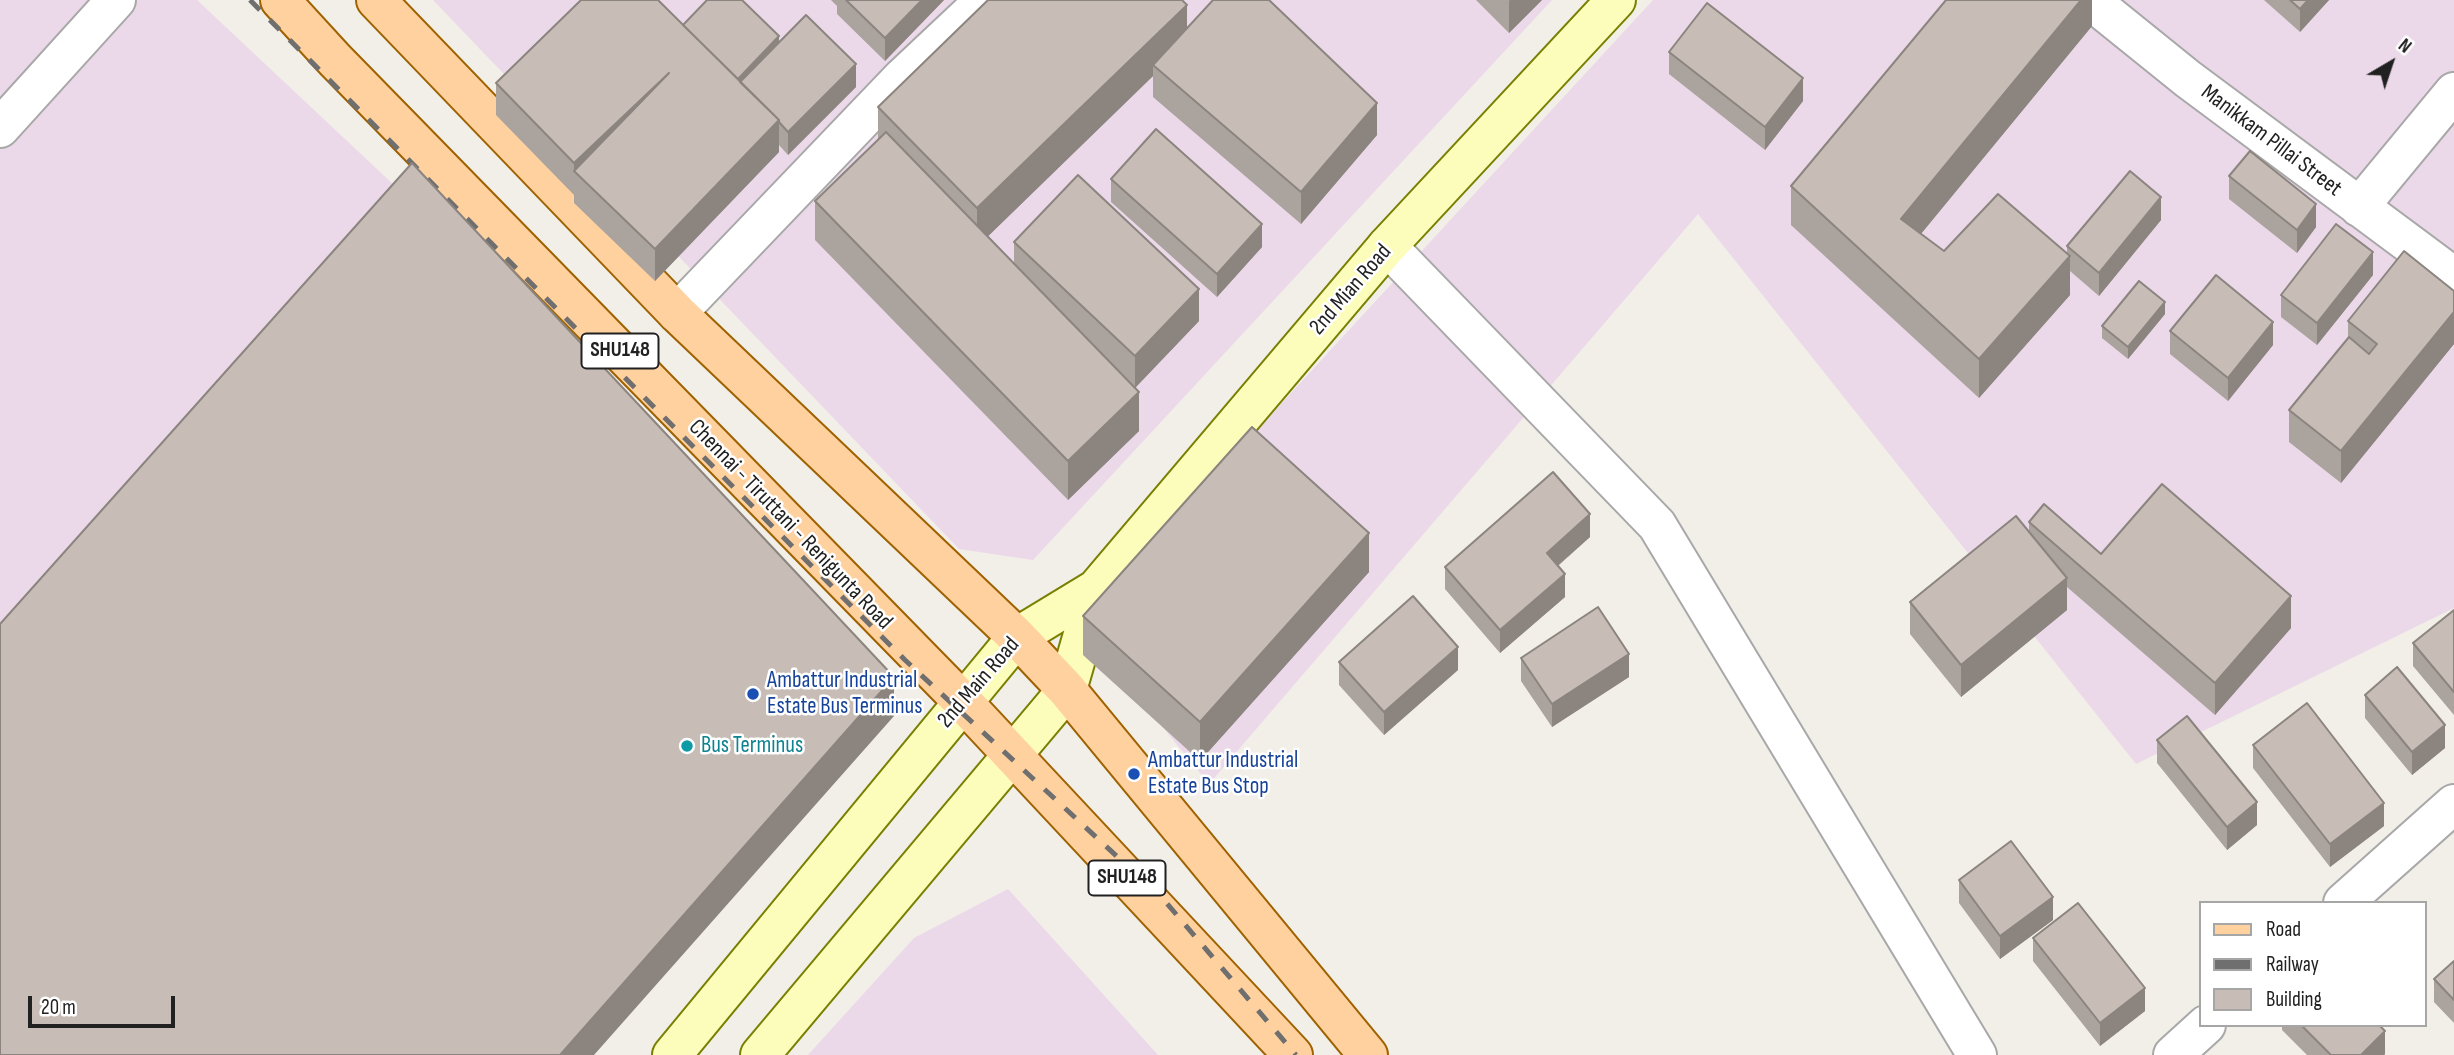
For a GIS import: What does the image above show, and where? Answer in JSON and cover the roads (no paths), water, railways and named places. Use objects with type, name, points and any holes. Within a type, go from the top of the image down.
[{"type":"main road","name":"Chennai - Tiruttani - Renigunta Road","points":[[280,0],[335,60],[962,701],[1293,1055]]},
{"type":"main road","name":"SHU148","points":[[376,0],[677,313],[1017,637],[1067,690],[1368,1055]]},
{"type":"main road","name":"2nd Mian Road","points":[[1096,589],[1387,246],[1616,0]]},
{"type":"main road","name":"2nd Main Road","points":[[672,1055],[1017,637],[1096,589]]},
{"type":"main road","points":[[760,1055],[1067,690],[1096,589]]},
{"type":"street","points":[[0,128],[116,0]]},
{"type":"street","points":[[677,313],[903,77],[985,0]]},
{"type":"street","name":"Manikkam Pillai Street","points":[[2107,5],[2188,79],[2454,277]]},
{"type":"street","points":[[2360,206],[2454,92]]},
{"type":"street","points":[[1387,246],[1657,525],[1977,1055]]},
{"type":"street","points":[[2345,901],[2454,804]]},
{"type":"street","points":[[2173,1055],[2204,1027]]},
{"type":"railway","points":[[250,0],[905,660],[1164,900],[1296,1055]]},
{"type":"place","name":"Ambattur Industrial Estate Bus Terminus","points":[[753,694]]},
{"type":"place","name":"Bus Terminus","points":[[687,746]]},
{"type":"place","name":"Ambattur Industrial Estate Bus Stop","points":[[1134,774]]}]
